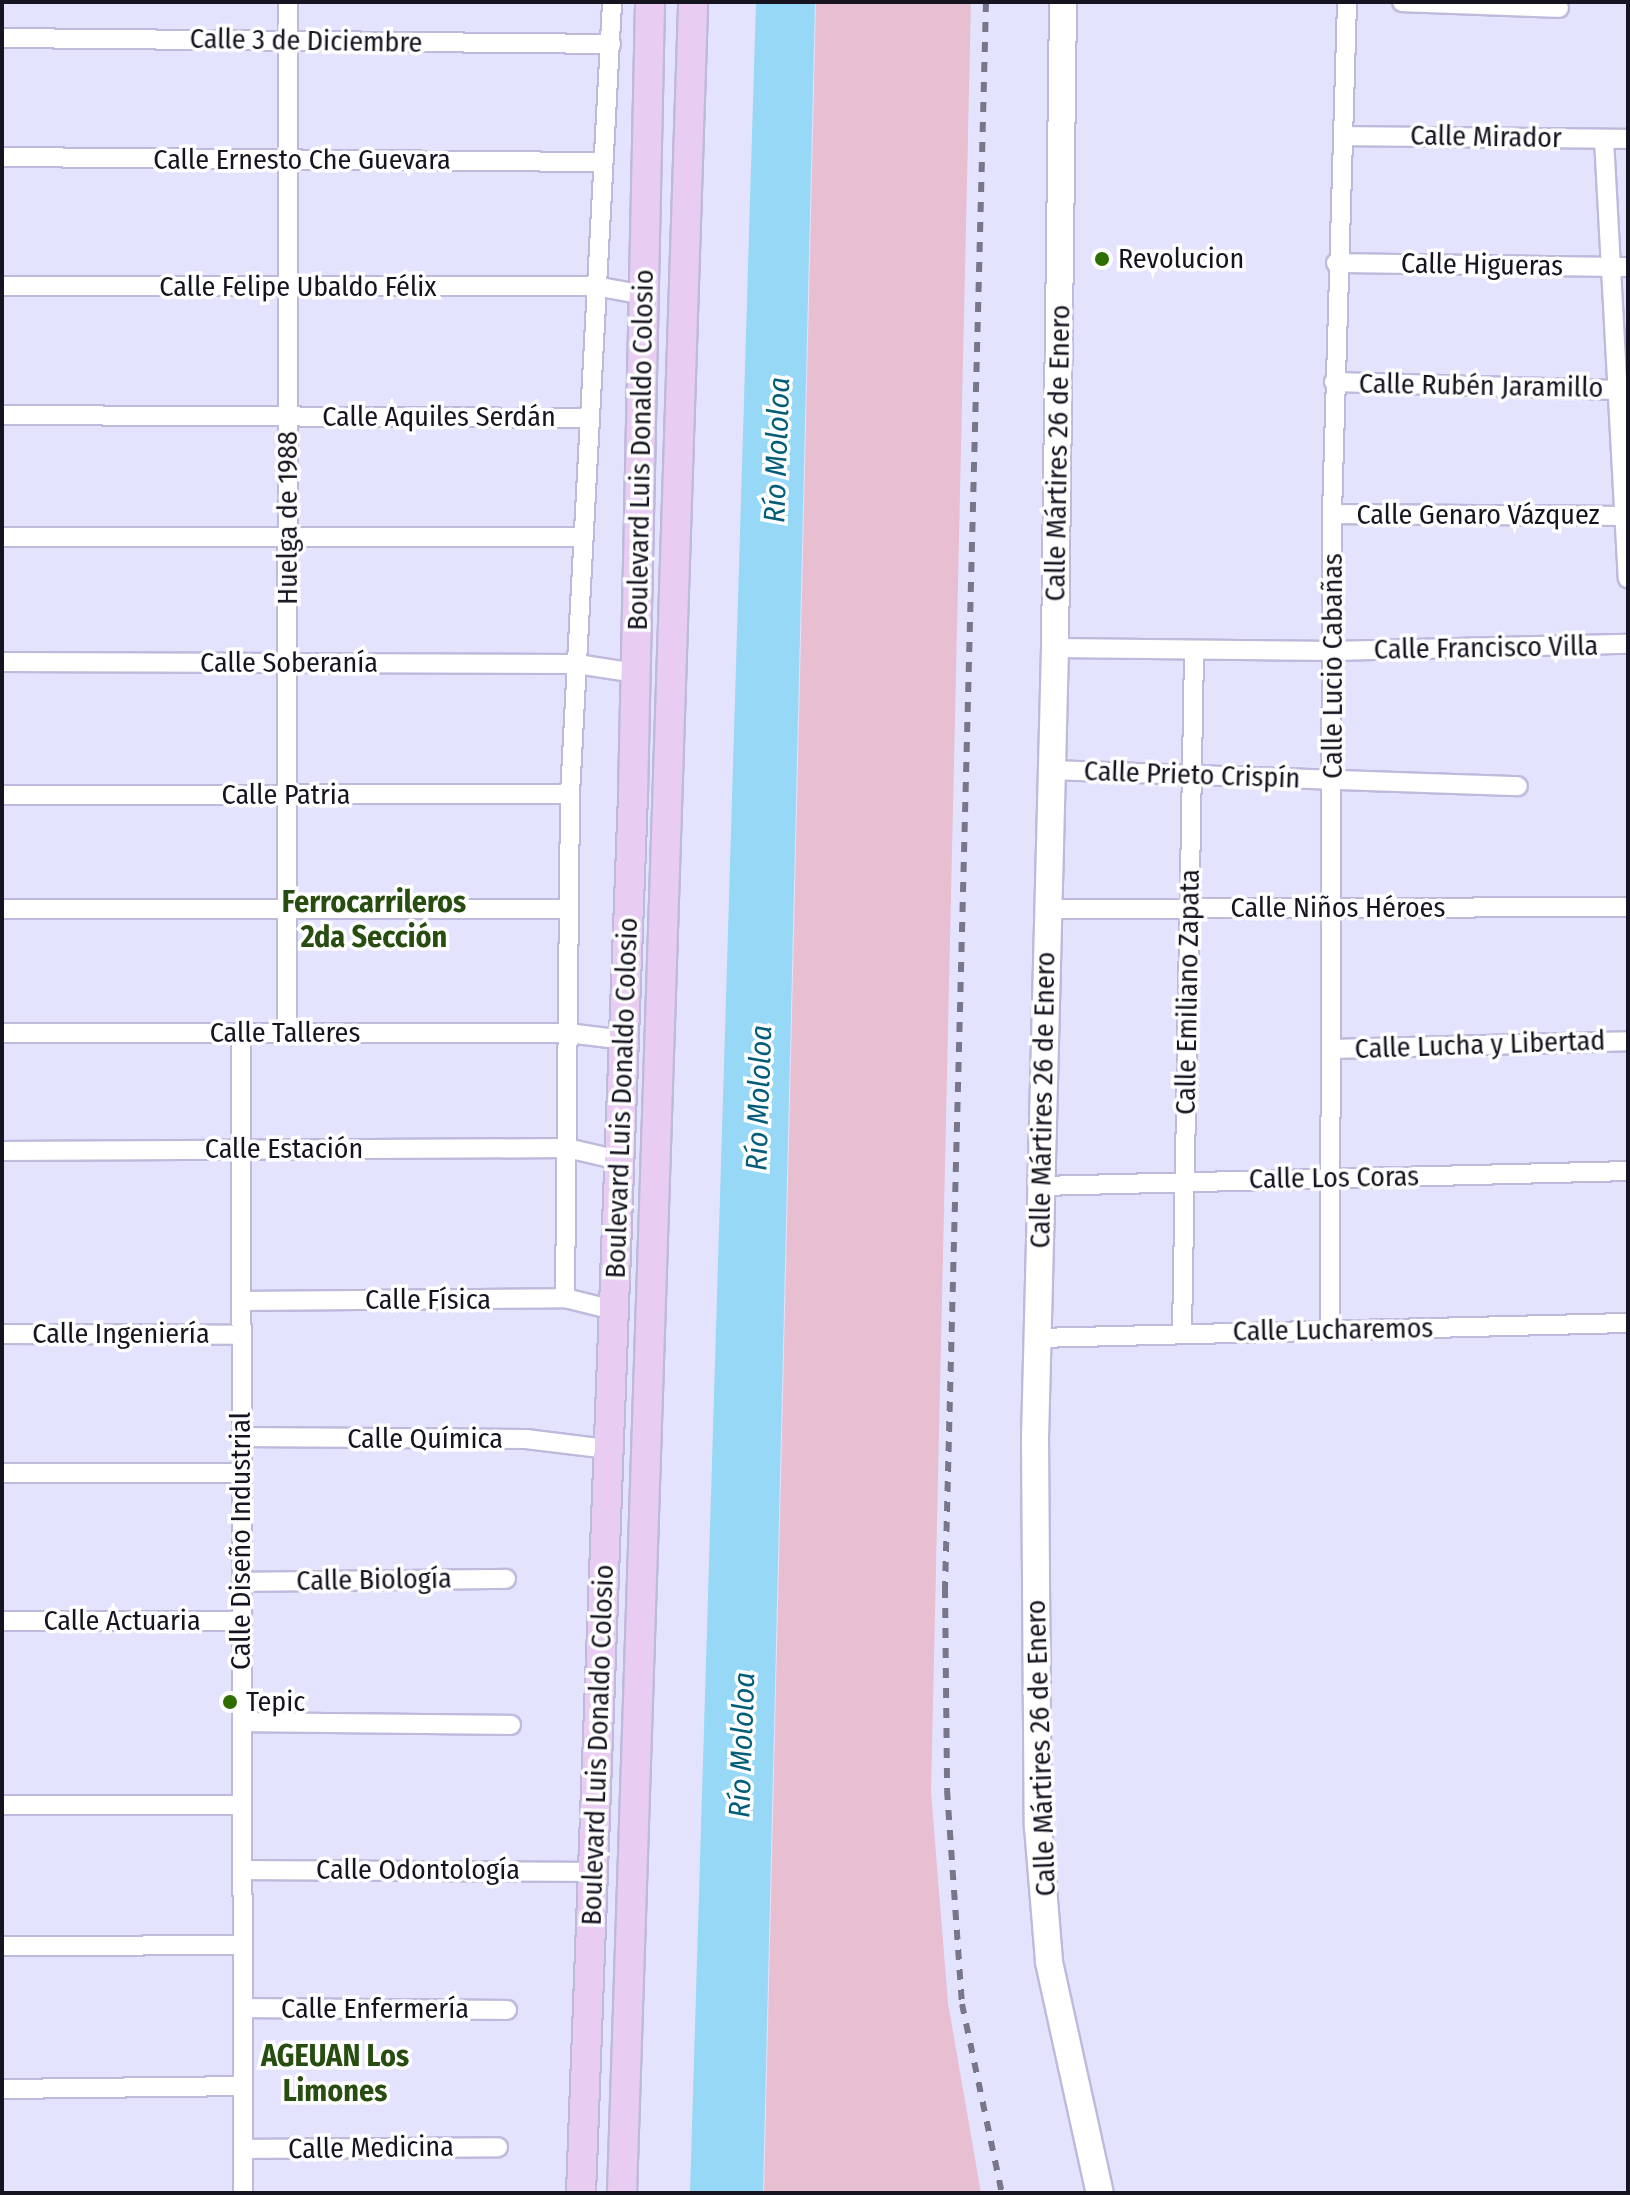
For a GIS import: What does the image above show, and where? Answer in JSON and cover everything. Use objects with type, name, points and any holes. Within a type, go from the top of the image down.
[{"type":"main road","name":"Boulevard Luis Donaldo Colosio","points":[[581,2193],[631,852],[650,2]]},
{"type":"main road","name":"Boulevard Luis Donaldo Colosio","points":[[622,2193],[668,853],[693,2]]},
{"type":"main road","points":[[631,852],[668,853]]},
{"type":"street","name":"Huelga de 1988","points":[[287,1033],[288,2]]},
{"type":"street","name":"Boulevard Luis Donaldo Colosio","points":[[565,1298],[570,794],[612,2]]},
{"type":"street","name":"Calle Mártires 26 de Enero","points":[[1063,2],[1055,648],[1038,1338],[1038,1827],[1049,1962],[1100,2193]]},
{"type":"street","name":"Calle Lucio Cabañas","points":[[1330,1330],[1332,514],[1336,263],[1347,2]]},
{"type":"street","points":[[1402,2],[1559,8]]},
{"type":"street","name":"Calle 3 de Diciembre","points":[[2,38],[611,44]]},
{"type":"street","name":"Calle Mirador","points":[[1343,136],[1628,139]]},
{"type":"street","points":[[1604,139],[1608,267],[1622,390],[1628,578]]},
{"type":"street","name":"Calle Ernesto Che Guevara","points":[[2,157],[602,162]]},
{"type":"street","name":"Calle Higueras","points":[[1336,263],[1628,267]]},
{"type":"street","name":"Calle Felipe Ubaldo Félix","points":[[2,286],[595,286],[645,295]]},
{"type":"street","name":"Calle Rubén Jaramillo","points":[[1334,382],[1622,390]]},
{"type":"street","name":"Calle Aquiles Serdán","points":[[2,415],[588,418]]},
{"type":"street","name":"Calle Genaro Vázquez","points":[[1332,514],[1624,516]]},
{"type":"street","points":[[2,537],[584,537]]},
{"type":"street","name":"Calle Francisco Villa","points":[[1055,648],[1333,651],[1628,644]]},
{"type":"street","name":"Calle Emiliano Zapata","points":[[1182,1333],[1194,651]]},
{"type":"street","name":"Calle Soberanía","points":[[2,662],[577,664],[636,673]]},
{"type":"street","name":"Calle Prieto Crispín","points":[[1052,770],[1518,786]]},
{"type":"street","name":"Calle Patria","points":[[2,795],[570,794]]},
{"type":"street","name":"Calle Niños Héroes","points":[[1048,909],[1628,907]]},
{"type":"street","points":[[2,909],[568,909]]},
{"type":"street","name":"Calle Talleres","points":[[2,1033],[568,1033],[624,1040]]},
{"type":"street","name":"Calle Diseño Industrial","points":[[241,1033],[243,2193]]},
{"type":"street","name":"Calle Lucha y Libertad","points":[[1331,1049],[1628,1041]]},
{"type":"street","name":"Calle Estación","points":[[2,1151],[567,1148],[619,1160]]},
{"type":"street","name":"Calle Los Coras","points":[[1041,1186],[1628,1171]]},
{"type":"street","name":"Calle Física","points":[[241,1301],[565,1298],[614,1310]]},
{"type":"street","name":"Calle Lucharemos","points":[[1038,1338],[1628,1323]]},
{"type":"street","name":"Calle Ingeniería","points":[[2,1334],[240,1335]]},
{"type":"street","name":"Calle Química","points":[[241,1437],[526,1439],[608,1449]]},
{"type":"street","points":[[2,1473],[241,1473]]},
{"type":"street","name":"Calle Biología","points":[[242,1582],[506,1579]]},
{"type":"street","name":"Calle Actuaria","points":[[2,1621],[242,1621]]},
{"type":"street","points":[[242,1722],[511,1725]]},
{"type":"street","points":[[2,1805],[242,1805]]},
{"type":"street","name":"Calle Odontología","points":[[243,1870],[594,1872]]},
{"type":"street","points":[[2,1946],[242,1945]]},
{"type":"street","name":"Calle Enfermería","points":[[243,2008],[507,2010]]},
{"type":"street","points":[[2,2089],[242,2086]]},
{"type":"street","name":"Calle Medicina","points":[[243,2149],[498,2147]]},
{"type":"shaded area","points":[[816,2],[971,2],[931,1792],[948,2003],[981,2193],[764,2193]]},
{"type":"water","name":"Río Mololoa","points":[[756,2],[815,2],[763,2193],[690,2193]]},
{"type":"railway","points":[[986,2],[945,1588],[947,1790],[962,2004],[1002,2193]]},
{"type":"place","name":"Revolucion","points":[[1102,259]]},
{"type":"place","name":"Tepic","points":[[230,1702]]},
{"type":"district","name":"Ferrocarrileros 2da Sección","points":[[374,919]]},
{"type":"district","name":"AGEUAN Los Limones","points":[[335,2073]]}]
